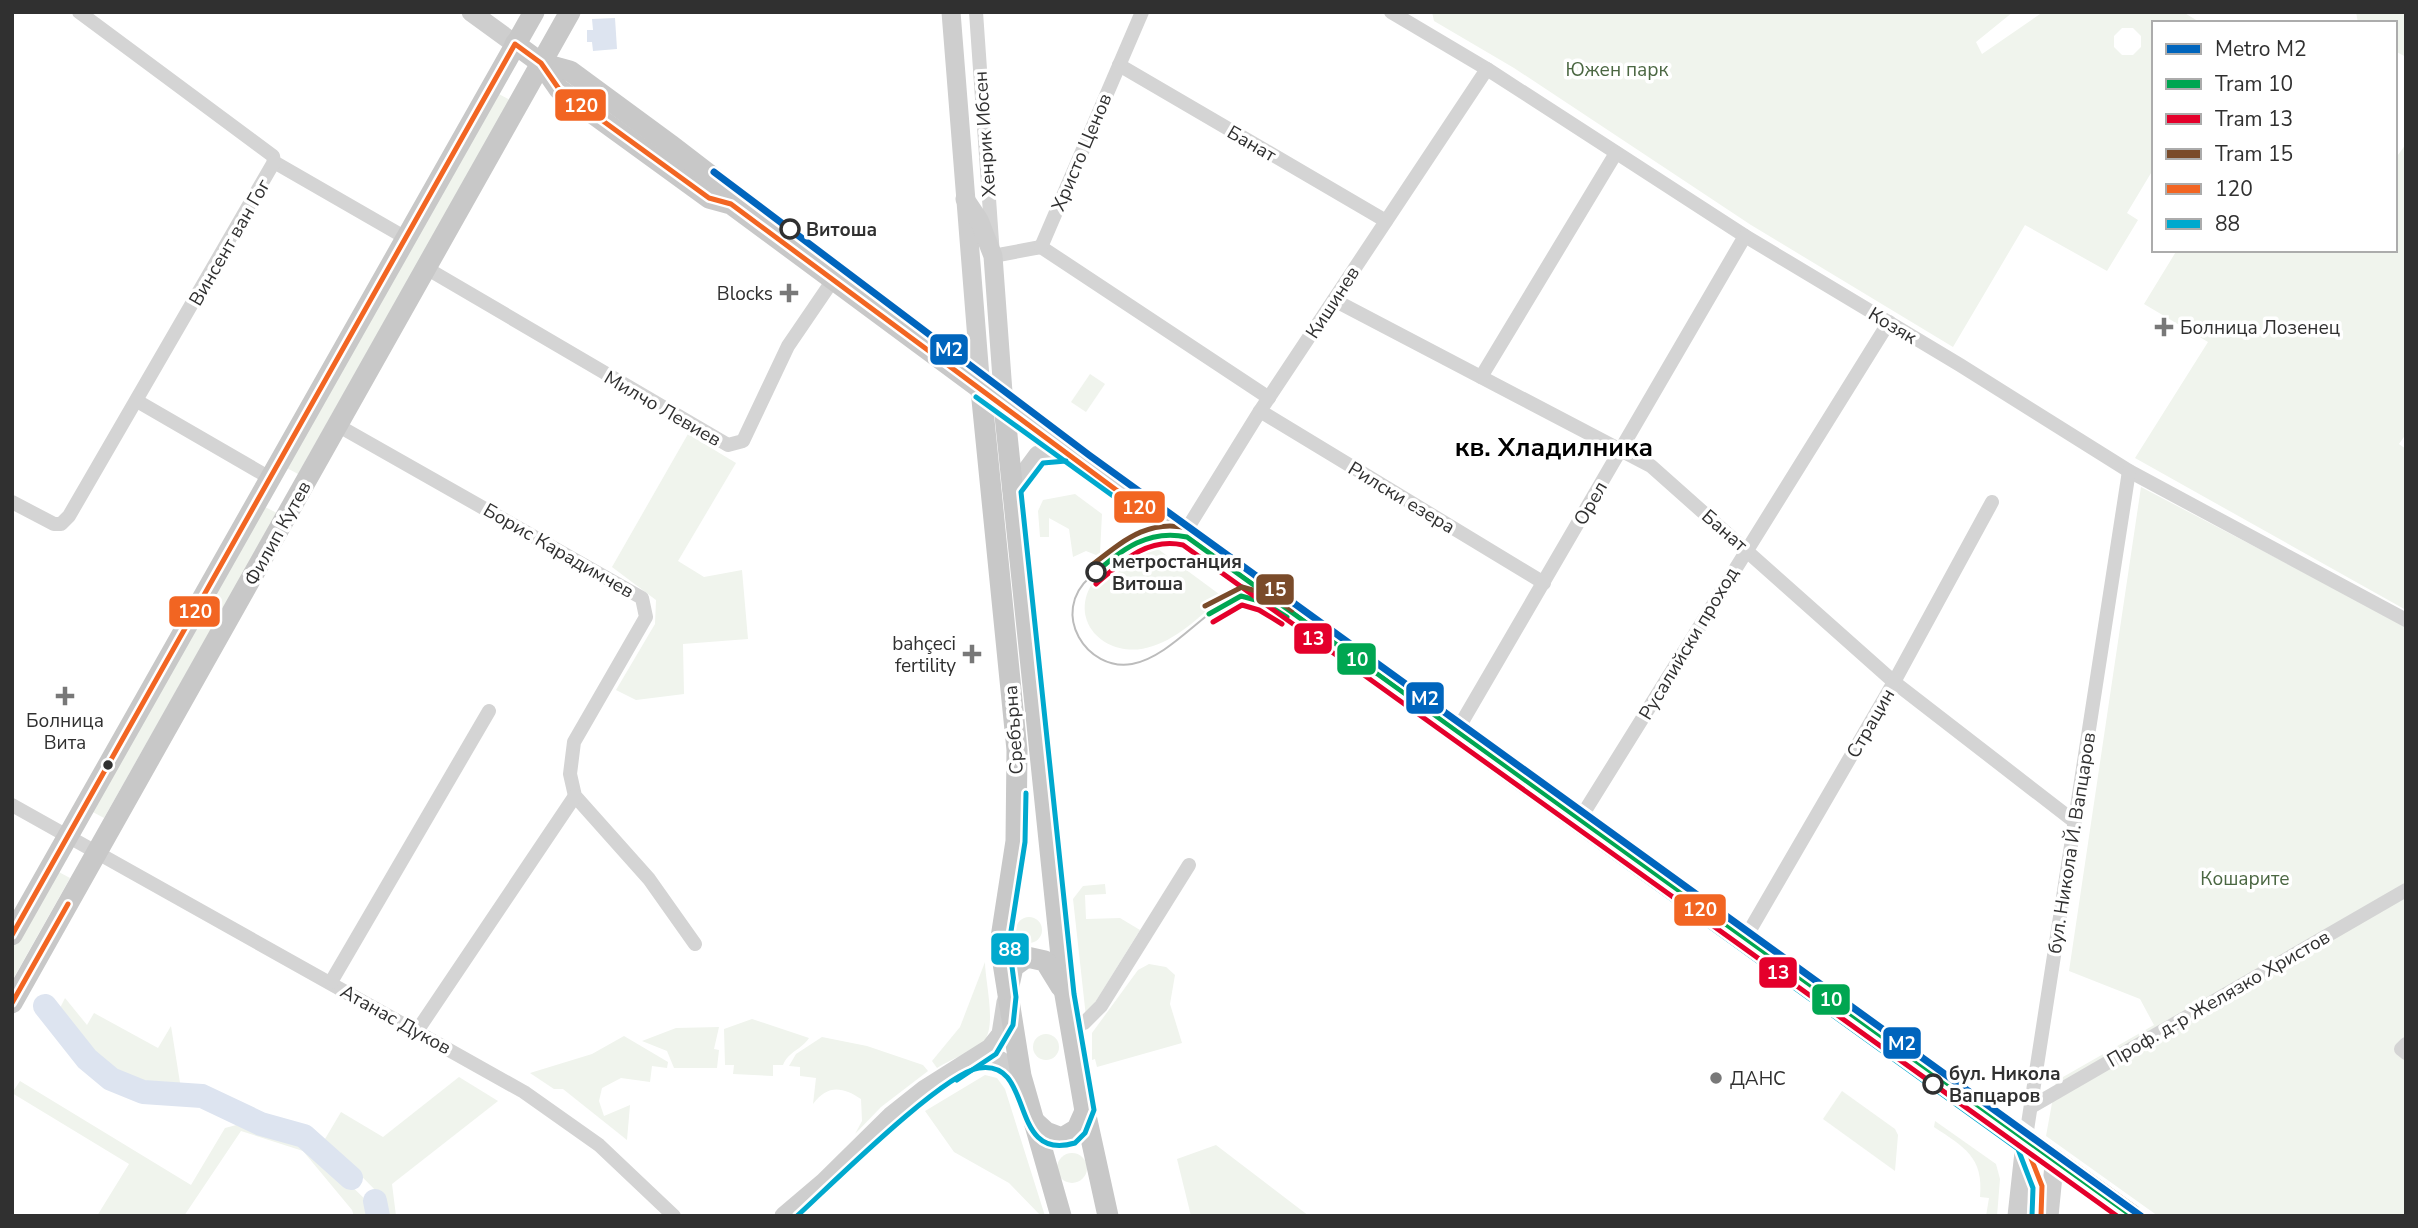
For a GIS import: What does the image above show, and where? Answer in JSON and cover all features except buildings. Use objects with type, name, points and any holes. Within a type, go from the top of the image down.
[{"type":"main road","points":[[471,12],[541,63],[559,89],[709,198],[732,204],[1182,537],[2127,1216]]},
{"type":"main road","name":"Филип Кутев","points":[[12,935],[534,12]]},
{"type":"main road","name":"Филип Кутев","points":[[12,1003],[570,12]]},
{"type":"main road","name":"Хенрик Ибсен","points":[[951,12],[981,390]]},
{"type":"main road","name":"Хенрик Ибсен","points":[[965,199],[979,220],[993,256],[1004,406]]},
{"type":"main road","name":"Сребърна","points":[[784,1216],[824,1182],[891,1116],[925,1089],[976,1059],[1000,1034],[1007,997],[1000,944],[1016,841],[1017,750],[981,390]]},
{"type":"main road","name":"Сребърна","points":[[1004,406],[1065,995],[1085,1111],[1108,1216]]},
{"type":"main road","points":[[1012,490],[1038,455],[1065,452]]},
{"type":"main road","points":[[1061,1216],[1021,1076],[1007,997],[1013,967],[1027,957],[1041,958],[1048,964],[1065,995]]},
{"type":"main road","points":[[976,1059],[1001,1061],[1021,1076]]},
{"type":"main road","points":[[1035,1122],[1046,1132],[1062,1138],[1077,1129],[1085,1111]]},
{"type":"main road","name":"бул. Никола Й. Вапцаров","points":[[2017,1216],[2025,1143]]},
{"type":"main road","points":[[2049,1216],[2054,1164]]},
{"type":"street","name":"Винсент ван Гог","points":[[12,502],[54,524],[61,524],[69,516],[274,162],[273,156],[79,12]]},
{"type":"street","name":"Хенрик Ибсен","points":[[976,12],[993,256]]},
{"type":"street","name":"Христо Ценов","points":[[1041,247],[1142,12]]},
{"type":"street","name":"Козяк","points":[[1391,12],[1487,69],[1745,236],[2129,471],[2406,620]]},
{"type":"street","name":"Банат","points":[[1119,65],[1386,221]]},
{"type":"street","name":"Кишинев","points":[[1182,537],[1265,404],[1487,69]]},
{"type":"street","points":[[1481,377],[1616,153]]},
{"type":"street","points":[[274,162],[406,238]]},
{"type":"street","name":"Орел","points":[[1455,734],[1745,236]]},
{"type":"street","points":[[993,256],[1041,247]]},
{"type":"street","name":"Рилски езера","points":[[1041,247],[1265,404],[1544,583]]},
{"type":"street","name":"Милчо Левиев","points":[[426,268],[728,445],[743,441],[788,346],[833,280]]},
{"type":"street","name":"Банат","points":[[1334,300],[1651,466],[1894,682],[2075,822]]},
{"type":"street","name":"Русалийски проход","points":[[1578,822],[1745,548],[1889,322]]},
{"type":"street","points":[[137,401],[271,478]]},
{"type":"street","name":"Борис Карадимчев","points":[[337,425],[642,598],[646,617],[574,742],[569,761],[575,796]]},
{"type":"street","name":"бул. Никола Й. Вапцаров","points":[[2025,1143],[2129,471]]},
{"type":"street","name":"Страцин","points":[[1743,942],[1894,682],[1992,502]]},
{"type":"street","points":[[331,982],[489,711]]},
{"type":"street","points":[[417,1031],[575,796],[649,879],[695,944]]},
{"type":"street","name":"Атанас Дуков","points":[[12,805],[331,982],[550,1108],[599,1145],[674,1216]]},
{"type":"street","points":[[1070,1028],[1084,1023],[1101,1006],[1189,865]]},
{"type":"street","name":"Проф. д-р Желязко Христов","points":[[2031,1107],[2406,890]]},
{"type":"green space","name":"Южен парк","points":[[1432,12],[2013,12],[1976,42],[1982,54],[2043,12],[2183,12],[2198,21],[2152,21],[2152,171],[2127,213],[2138,220],[2107,271],[2025,225],[1953,347],[1751,225],[1514,68],[1434,21]],"holes":[[[2122,28],[2133,28],[2141,36],[2141,47],[2133,55],[2122,55],[2114,47],[2114,36]]]},
{"type":"green space","points":[[2356,12],[2406,12],[2406,57],[2397,52],[2397,21],[2358,21]]},
{"type":"green space","points":[[497,93],[510,100],[298,474],[285,467]]},
{"type":"green space","points":[[2406,144],[2406,434],[2399,444],[2406,449],[2406,610],[2135,458],[2208,342],[2144,304],[2176,252],[2397,252],[2397,156]]},
{"type":"green space","points":[[1090,374],[1105,384],[1086,412],[1071,402]]},
{"type":"green space","points":[[688,434],[736,463],[678,561],[704,577],[742,570],[748,639],[683,644],[684,694],[636,700],[616,690],[655,624],[656,600],[612,567]]},
{"type":"green space","name":"Кошарите","points":[[2141,487],[2406,626],[2406,1035],[2396,1049],[2406,1056],[2406,1216],[2158,1216],[2046,1136],[2056,1081],[2154,1025],[2140,999],[2069,971]]},
{"type":"green space","points":[[1075,494],[1102,514],[1100,553],[1096,555],[1086,551],[1073,557],[1069,529],[1049,518],[1049,537],[1040,537],[1038,511],[1043,500]]},
{"type":"green space","points":[[263,506],[277,513],[104,818],[91,811]]},
{"type":"green space","points":[[1147,541],[1223,597],[1190,625],[1163,642],[1137,649],[1121,648],[1096,635],[1088,623],[1085,610],[1087,595],[1100,574]]},
{"type":"green space","points":[[57,871],[70,878],[12,981],[12,949]]},
{"type":"green space","points":[[1105,884],[1106,894],[1085,895],[1086,919],[1120,918],[1140,930],[1086,1017],[1073,899],[1083,886]]},
{"type":"green space","points":[[1029,917],[1039,920],[1042,930],[1039,940],[1029,943],[1019,940],[1016,930],[1019,920]]},
{"type":"green space","points":[[985,962],[990,1005],[987,1037],[977,1047],[937,1068],[932,1061],[960,1027]]},
{"type":"green space","points":[[1149,964],[1166,967],[1175,975],[1170,1004],[1182,1043],[1097,1067],[1095,1059],[1092,1060],[1092,1033],[1138,970]]},
{"type":"green space","points":[[65,998],[87,1025],[94,1013],[158,1048],[171,1026],[181,1089],[158,1089],[139,1085],[108,1070],[83,1045],[58,1012]]},
{"type":"green space","points":[[752,1019],[809,1038],[783,1065],[773,1065],[773,1076],[733,1074],[734,1065],[725,1065],[724,1029]]},
{"type":"green space","points":[[719,1027],[714,1049],[719,1050],[717,1068],[674,1068],[667,1051],[642,1041],[676,1028]]},
{"type":"green space","points":[[1046,1034],[1055,1038],[1059,1047],[1055,1056],[1046,1060],[1037,1056],[1033,1047],[1037,1038]]},
{"type":"green space","points":[[624,1036],[668,1062],[667,1068],[652,1066],[650,1082],[621,1078],[602,1088],[599,1101],[604,1116],[630,1105],[627,1140],[563,1089],[554,1089],[530,1073],[592,1054]]},
{"type":"green space","points":[[822,1037],[867,1046],[923,1065],[928,1071],[881,1107],[855,1134],[862,1121],[861,1099],[835,1090],[824,1093],[813,1104],[816,1078],[800,1076],[800,1067],[789,1066],[796,1054]]},
{"type":"green space","points":[[985,1075],[997,1078],[1005,1089],[1045,1216],[1041,1216],[1009,1183],[954,1152],[925,1111]]},
{"type":"green space","points":[[459,1077],[498,1101],[392,1184],[396,1216],[387,1216],[382,1197],[325,1139],[341,1112],[383,1137]]},
{"type":"green space","points":[[20,1081],[191,1185],[225,1128],[244,1123],[306,1142],[370,1204],[373,1216],[354,1216],[352,1210],[303,1151],[241,1131],[184,1216],[97,1216],[129,1164],[12,1093]]},
{"type":"green space","points":[[1842,1091],[1895,1129],[1898,1135],[1895,1171],[1823,1119]]},
{"type":"green space","points":[[1935,1121],[1996,1164],[2000,1179],[1997,1216],[1986,1216],[1989,1198],[1980,1197],[1979,1172],[1970,1154],[1934,1127]]},
{"type":"green space","points":[[1216,1145],[1309,1216],[1191,1216],[1177,1159]]},
{"type":"green space","points":[[1072,1153],[1083,1157],[1087,1168],[1083,1179],[1072,1183],[1061,1179],[1057,1168],[1061,1157]]},
{"type":"shaded area","points":[[615,18],[617,49],[593,51],[592,42],[587,42],[587,30],[593,30],[592,19]]},
{"type":"waterway","points":[[45,1006],[87,1059],[111,1079],[143,1092],[202,1096],[261,1124],[304,1136],[351,1178]]},
{"type":"waterway","points":[[375,1201],[378,1216]]},
{"type":"tram line","name":"15","points":[[1092,565],[1126,540],[1150,529],[1163,526],[1191,529],[2137,1209]]},
{"type":"tram line","name":"10","points":[[1090,577],[1123,551],[1146,539],[1172,535],[1187,537],[2132,1216]]},
{"type":"tram line","name":"13","points":[[1096,584],[1125,560],[1147,548],[1170,543],[1183,545],[2117,1216]]},
{"type":"tram line","points":[[1090,577],[1078,591],[1073,607],[1073,622],[1088,649],[1101,659],[1116,664],[1132,664],[1153,656],[1173,644],[1209,614]]},
{"type":"tram line","name":"15","points":[[1205,606],[1242,587],[1267,594],[1292,610]]},
{"type":"tram line","name":"10","points":[[1209,614],[1241,596],[1263,602],[1287,617]]},
{"type":"tram line","name":"13","points":[[1213,622],[1242,605],[1259,610],[1282,624]]},
{"type":"metro line","name":"M2","points":[[714,172],[1089,455],[2141,1216]]},
{"type":"transit line","name":"120","points":[[12,935],[515,44],[541,63],[559,89],[709,198],[731,204],[1150,515],[2025,1143],[2042,1186],[2041,1216]]},
{"type":"transit line","name":"88","points":[[976,397],[2018,1149],[2033,1188],[2032,1216]]},
{"type":"transit line","name":"88","points":[[797,1216],[914,1109],[962,1075],[979,1068],[997,1069],[1008,1079],[1030,1126],[1039,1138],[1054,1145],[1075,1143],[1085,1133],[1094,1110],[1074,994],[1021,492],[1043,463],[1066,461]]},
{"type":"transit line","name":"88","points":[[957,1080],[996,1054],[1013,1025],[1016,997],[1009,944],[1025,842],[1026,793]]},
{"type":"transit line","name":"120","points":[[12,1003],[68,904]]},
{"type":"place","name":"Витоша","points":[[790,229]]},
{"type":"place","name":"Blocks","points":[[789,293]]},
{"type":"place","name":"Болница Лозенец","points":[[2164,327]]},
{"type":"place","name":"метростанция Витоша","points":[[1096,572]]},
{"type":"place","name":"bahçeci fertility","points":[[972,654]]},
{"type":"place","name":"Болница Вита","points":[[65,696]]},
{"type":"place","name":"ДАНС","points":[[1716,1078]]},
{"type":"place","name":"бул. Никола Вапцаров","points":[[1933,1084]]},
{"type":"district","name":"кв. Хладилника","points":[[1554,447]]}]
